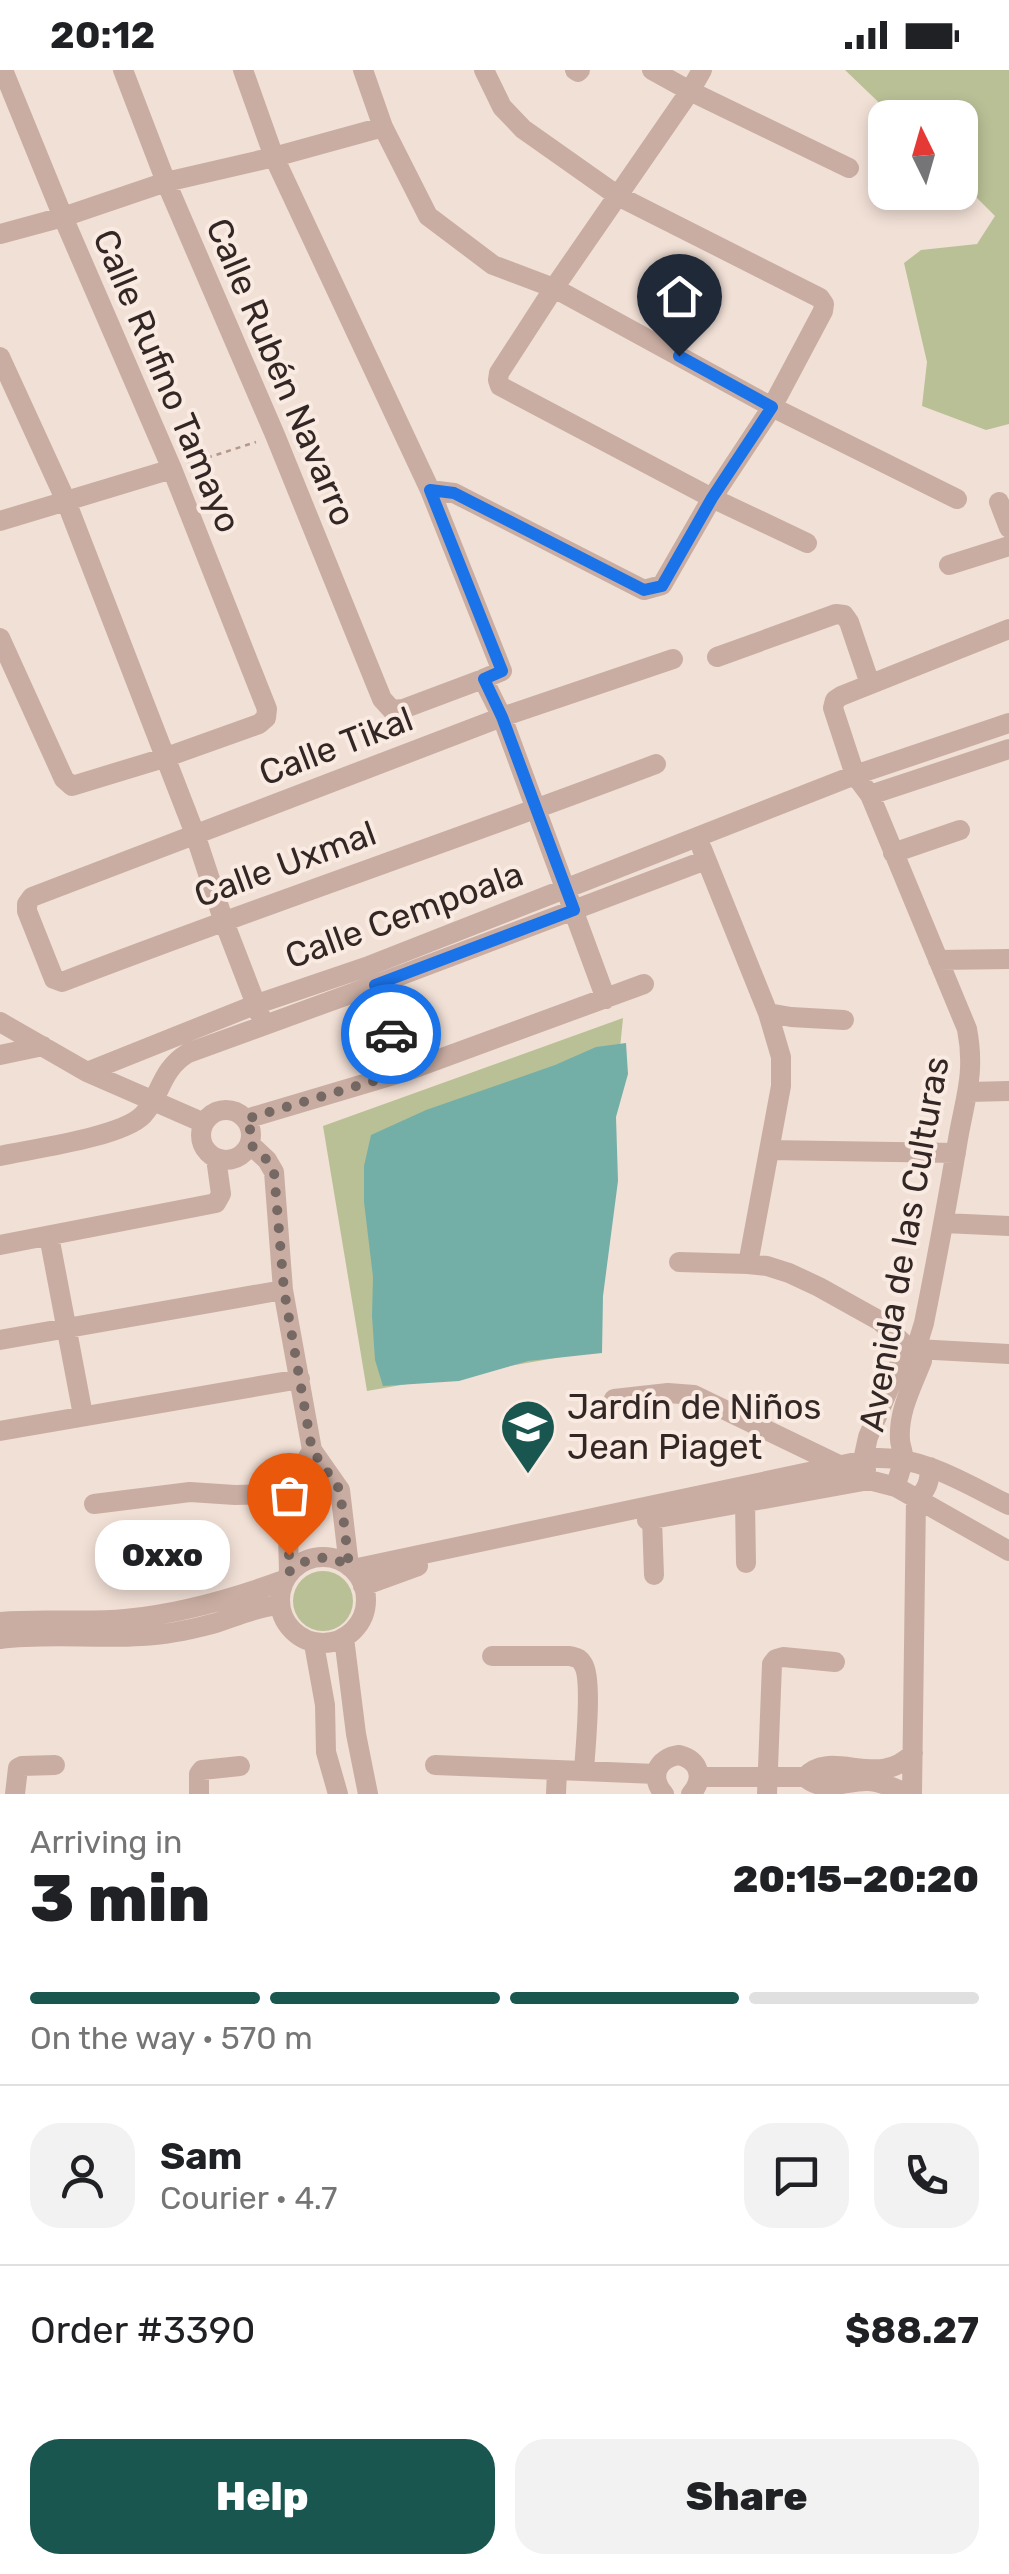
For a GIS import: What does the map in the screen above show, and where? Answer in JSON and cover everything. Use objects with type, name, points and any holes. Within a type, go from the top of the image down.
[{"type":"street","name":"Calle Rufino Tamayo","points":[[2,70],[172,470],[267,709],[260,724],[164,758]]},
{"type":"street","name":"Calle Rubén Navarro","points":[[123,70],[382,698],[392,710],[403,709],[484,679]]},
{"type":"street","points":[[243,70],[274,157],[430,490],[502,671],[484,679],[502,717],[606,999]]},
{"type":"street","points":[[363,70],[382,127],[428,216],[493,264],[554,288],[772,407],[958,499]]},
{"type":"street","points":[[430,490],[454,493],[644,590],[662,586],[712,498],[772,407],[824,311],[820,298],[618,196],[523,129],[502,107],[484,70]]},
{"type":"street","points":[[652,70],[849,168]]},
{"type":"street","points":[[702,70],[498,372],[500,386],[807,544]]},
{"type":"street","points":[[0,234],[166,182],[382,127]]},
{"type":"street","points":[[0,357],[66,500],[260,1014]]},
{"type":"street","points":[[0,522],[172,470]]},
{"type":"street","points":[[999,502],[1009,528]]},
{"type":"street","points":[[949,565],[1009,546]]},
{"type":"street","points":[[717,657],[844,614],[870,684],[1009,630]]},
{"type":"street","points":[[0,638],[68,784],[79,786],[164,758]]},
{"type":"street","name":"Calle Tikal","points":[[57,982],[28,911],[32,897],[502,717],[673,659]]},
{"type":"street","name":"Avenida de las Culturas","points":[[870,684],[835,700],[833,708],[855,775],[870,794],[967,1028],[971,1061],[969,1092],[944,1223],[916,1349],[922,1361],[900,1430],[904,1458],[896,1488]]},
{"type":"street","name":"Calle Cempoala","points":[[371,976],[566,890],[855,775],[1009,723]]},
{"type":"street","points":[[962,739],[970,762]]},
{"type":"street","points":[[870,794],[1009,749]]},
{"type":"street","name":"Calle Uxmal","points":[[57,982],[656,764]]},
{"type":"street","points":[[893,853],[960,830]]},
{"type":"street","points":[[697,838],[782,1057],[783,1076],[748,1264]]},
{"type":"street","name":"Calle Cempoala","points":[[87,1072],[574,910],[706,860]]},
{"type":"street","points":[[938,960],[1009,959]]},
{"type":"street","points":[[371,976],[404,1072]]},
{"type":"street","points":[[246,1119],[404,1072],[644,984]]},
{"type":"street","points":[[768,1013],[844,1020]]},
{"type":"street","name":"Calle Cempoala","points":[[0,1156],[123,1127],[144,1114],[166,1072],[182,1057],[260,1014]]},
{"type":"street","points":[[0,1022],[87,1072],[204,1123]]},
{"type":"street","points":[[0,1055],[43,1046]]},
{"type":"street","points":[[969,1092],[1009,1091]]},
{"type":"street","points":[[224,1110],[246,1119],[250,1144],[244,1154],[233,1160],[208,1153],[202,1141],[204,1123],[210,1116],[224,1110]]},
{"type":"street","points":[[250,1144],[274,1172],[284,1290],[312,1450],[340,1490],[355,1574],[366,1600],[360,1622],[344,1638],[328,1644],[314,1644],[300,1637],[290,1629],[280,1606],[287,1576],[289,1486],[312,1450]]},
{"type":"street","points":[[770,1150],[956,1153]]},
{"type":"street","points":[[0,1244],[216,1202],[221,1194],[216,1158]]},
{"type":"street","points":[[944,1223],[1009,1226]]},
{"type":"street","points":[[49,1236],[83,1416]]},
{"type":"street","points":[[679,1262],[767,1266],[805,1279],[887,1326],[905,1345],[916,1349],[1009,1354]]},
{"type":"street","points":[[0,1340],[284,1290]]},
{"type":"street","points":[[866,1470],[868,1436],[903,1356],[916,1349]]},
{"type":"street","points":[[0,1431],[300,1379]]},
{"type":"street","points":[[614,1398],[668,1392],[694,1395],[839,1465],[866,1470],[1009,1550]]},
{"type":"street","points":[[0,1622],[136,1618],[221,1602],[287,1576],[311,1558],[338,1559],[355,1574],[424,1564],[746,1502],[904,1458],[1009,1505]]},
{"type":"street","points":[[355,1574],[839,1465]]},
{"type":"street","points":[[805,1776],[824,1786],[871,1780],[910,1794],[916,1500],[928,1484],[930,1467]]},
{"type":"street","points":[[94,1504],[190,1492],[288,1494]]},
{"type":"street","points":[[746,1502],[746,1563]]},
{"type":"street","points":[[652,1519],[654,1576]]},
{"type":"street","points":[[0,1639],[144,1636],[201,1627],[270,1605],[280,1606]]},
{"type":"street","points":[[344,1638],[368,1794]]},
{"type":"street","points":[[314,1644],[325,1706],[326,1752],[338,1794]]},
{"type":"street","points":[[492,1656],[570,1656],[583,1664],[588,1680],[584,1771]]},
{"type":"street","points":[[768,1785],[772,1664],[783,1657],[836,1662]]},
{"type":"street","points":[[435,1765],[584,1771],[660,1784],[663,1760],[678,1755],[693,1762],[695,1785],[768,1785],[805,1776],[826,1765],[880,1770],[900,1764],[913,1752]]},
{"type":"street","points":[[15,1794],[18,1768],[55,1765]]},
{"type":"street","points":[[198,1794],[202,1770],[240,1766]]},
{"type":"street","points":[[556,1794],[557,1770]]},
{"type":"path","points":[[172,470],[275,436]]},
{"type":"green space","points":[[845,70],[1009,70],[1009,424],[986,430],[922,406],[927,362],[904,263],[921,250],[977,244],[995,216],[978,199],[978,100],[876,100]]},
{"type":"green space","points":[[623,1018],[590,1352],[367,1391],[323,1126]]},
{"type":"green space","points":[[323,1571],[344,1580],[353,1601],[344,1622],[323,1631],[302,1622],[293,1601],[302,1580]]},
{"type":"water","points":[[626,1043],[628,1074],[616,1117],[618,1181],[603,1296],[602,1353],[528,1361],[459,1381],[383,1386],[375,1360],[373,1277],[364,1202],[364,1166],[371,1135],[426,1110],[596,1047]]},
{"type":"way so far","points":[[289,1555],[289,1572],[311,1558],[338,1559],[349,1566],[340,1490],[312,1450],[284,1290],[274,1172],[250,1144],[246,1119],[404,1072],[391,1034]]},
{"type":"place","name":"Jardín de Niños Jean Piaget","points":[[528,1476]]},
{"type":"place","name":"Oxxo","points":[[289,1555]]},
{"type":"route","points":[[391,1034],[375,985],[574,910],[484,679],[502,671],[430,490],[454,493],[644,590],[662,586],[712,498],[772,407],[679,356]]}]
